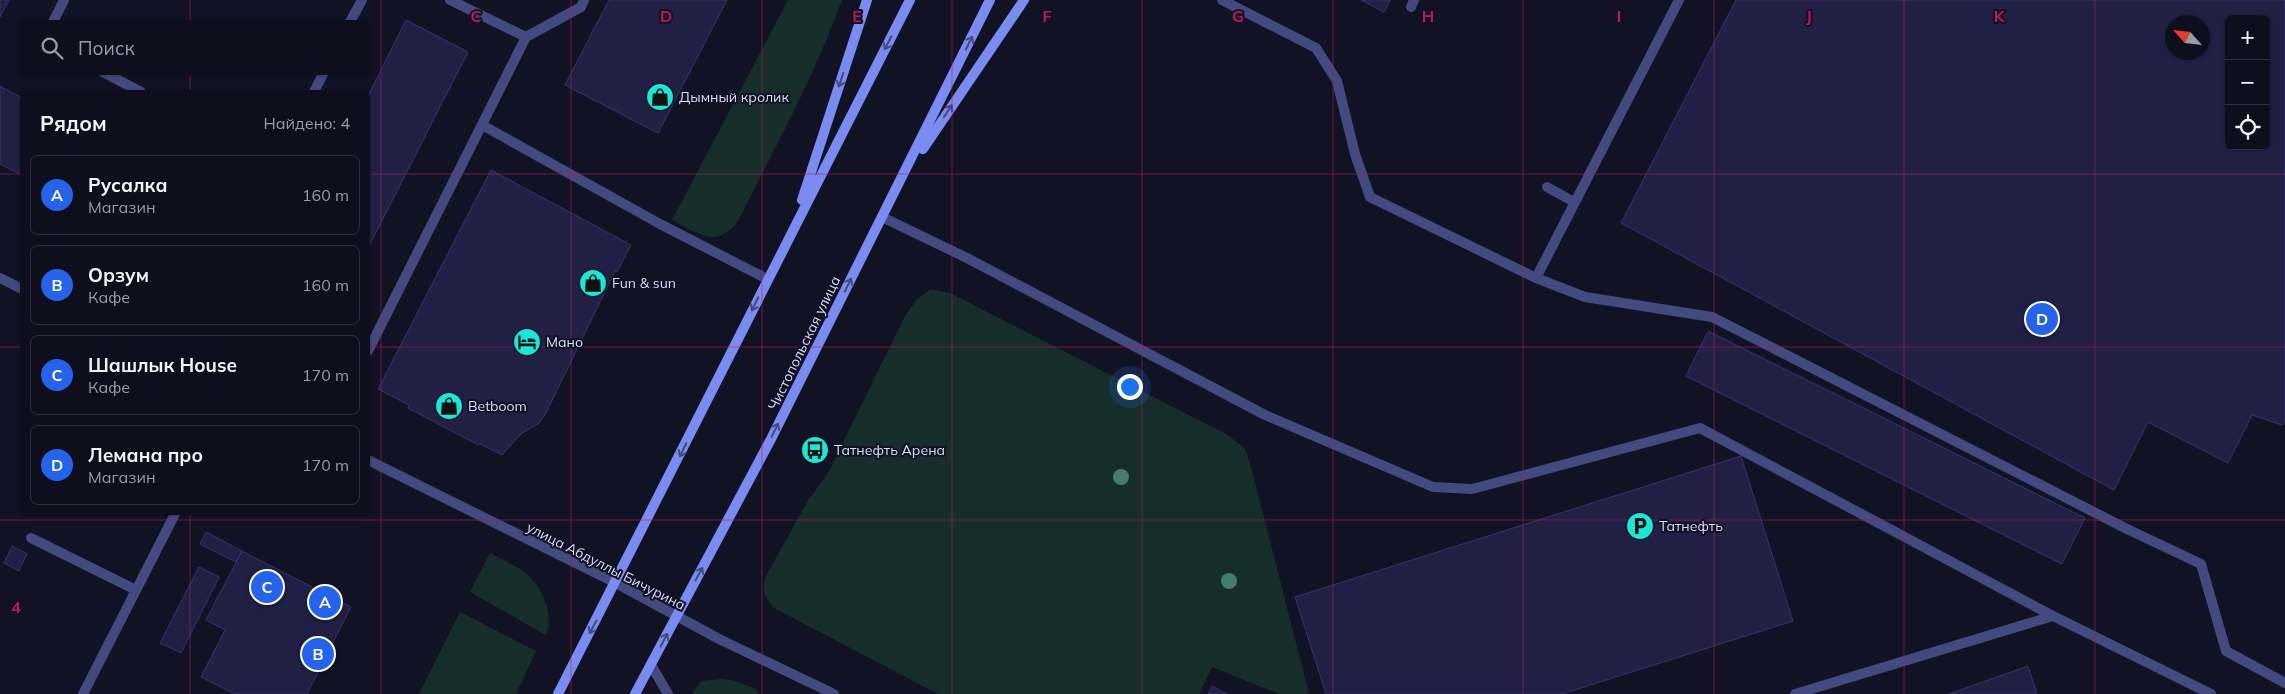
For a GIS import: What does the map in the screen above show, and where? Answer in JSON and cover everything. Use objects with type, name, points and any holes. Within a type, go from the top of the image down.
[{"type":"main road","points":[[792,229],[867,0]]},
{"type":"main road","points":[[558,694],[616,583],[792,229],[910,0]]},
{"type":"main road","name":"Чистопольская улица","points":[[635,694],[771,439],[990,0]]},
{"type":"main road","points":[[901,180],[1024,0]]},
{"type":"street","points":[[54,20],[64,0]]},
{"type":"street","points":[[351,20],[362,0]]},
{"type":"street","points":[[450,0],[526,38]]},
{"type":"street","points":[[370,347],[526,38],[581,7],[584,0]]},
{"type":"street","points":[[1222,0],[1316,48],[1337,80],[1355,154],[1370,197],[1536,278],[1584,297],[1712,317],[2127,529],[2201,564],[2226,651],[2285,683]]},
{"type":"street","points":[[1536,278],[1679,0]]},
{"type":"street","points":[[108,75],[137,90]]},
{"type":"street","points":[[315,90],[322,75]]},
{"type":"street","points":[[482,125],[660,224],[767,279]]},
{"type":"street","points":[[1547,187],[1574,202]]},
{"type":"street","points":[[882,217],[966,258],[1265,415],[1433,487],[1472,489],[1700,428],[2053,616],[2211,694]]},
{"type":"street","points":[[0,278],[20,288]]},
{"type":"street","name":"улица Абдуллы Бичурина","points":[[370,461],[616,583],[676,617],[834,694]]},
{"type":"street","points":[[84,694],[174,515]]},
{"type":"street","points":[[31,538],[136,590]]},
{"type":"street","points":[[1795,694],[2053,616]]},
{"type":"street","points":[[651,665],[668,694]]},
{"type":"green space","points":[[788,0],[842,0],[807,85],[738,221],[730,230],[722,235],[714,237],[699,234],[672,220]]},
{"type":"green space","points":[[931,289],[950,293],[1228,435],[1245,449],[1309,694],[1279,694],[1212,667],[1199,694],[938,694],[774,608],[764,592],[767,574],[809,499],[828,473],[905,316],[917,299]]},
{"type":"green space","points":[[490,553],[517,567],[537,585],[548,611],[549,623],[546,635],[470,592]]},
{"type":"green space","points":[[460,612],[536,651],[516,694],[419,694]]},
{"type":"green space","points":[[721,679],[735,681],[752,687],[756,689],[758,694],[692,694],[701,681]]},
{"type":"building","points":[[0,0],[9,0],[0,17]]},
{"type":"building","points":[[609,0],[727,0],[658,133],[565,85]]},
{"type":"building","points":[[1361,0],[1390,0],[1384,12]]},
{"type":"building","points":[[1736,0],[2285,0],[2285,422],[2282,425],[2252,415],[2228,463],[2148,422],[2114,490],[1621,223]]},
{"type":"building","points":[[406,20],[468,52],[370,244],[370,92]]},
{"type":"building","points":[[0,86],[20,97],[20,174],[0,164]]},
{"type":"building","points":[[491,170],[631,245],[617,272],[615,271],[545,415],[539,423],[521,434],[502,455],[479,443],[478,445],[408,408],[409,405],[378,389]]},
{"type":"building","points":[[1708,331],[2085,518],[2062,564],[1686,376]]},
{"type":"building","name":"Татнефть","points":[[1741,456],[1793,621],[1562,694],[1326,694],[1295,597]]},
{"type":"building","points":[[206,532],[242,551],[236,562],[200,544]]},
{"type":"building","points":[[12,546],[27,554],[19,571],[4,563]]},
{"type":"building","points":[[242,551],[351,607],[307,694],[235,694],[201,677],[225,630],[206,620]]},
{"type":"building","points":[[199,567],[219,577],[181,653],[160,643]]},
{"type":"building","points":[[2028,666],[2037,694],[1949,694]]},
{"type":"building","points":[[1212,686],[1227,694],[1208,694]]},
{"type":"place","name":"Дымный кролик","points":[[660,97]]},
{"type":"place","name":"Fun & sun","points":[[593,283]]},
{"type":"place","name":"Лемана про","points":[[2042,319]]},
{"type":"place","name":"Мано","points":[[527,342]]},
{"type":"place","name":"Betboom","points":[[449,406]]},
{"type":"place","name":"Татнефть Арена","points":[[815,450]]},
{"type":"place","name":"Татнефть","points":[[1640,526]]},
{"type":"place","name":"Шашлык House","points":[[267,587]]},
{"type":"place","name":"Русалка","points":[[325,602]]},
{"type":"place","name":"Орзум","points":[[318,654]]}]
